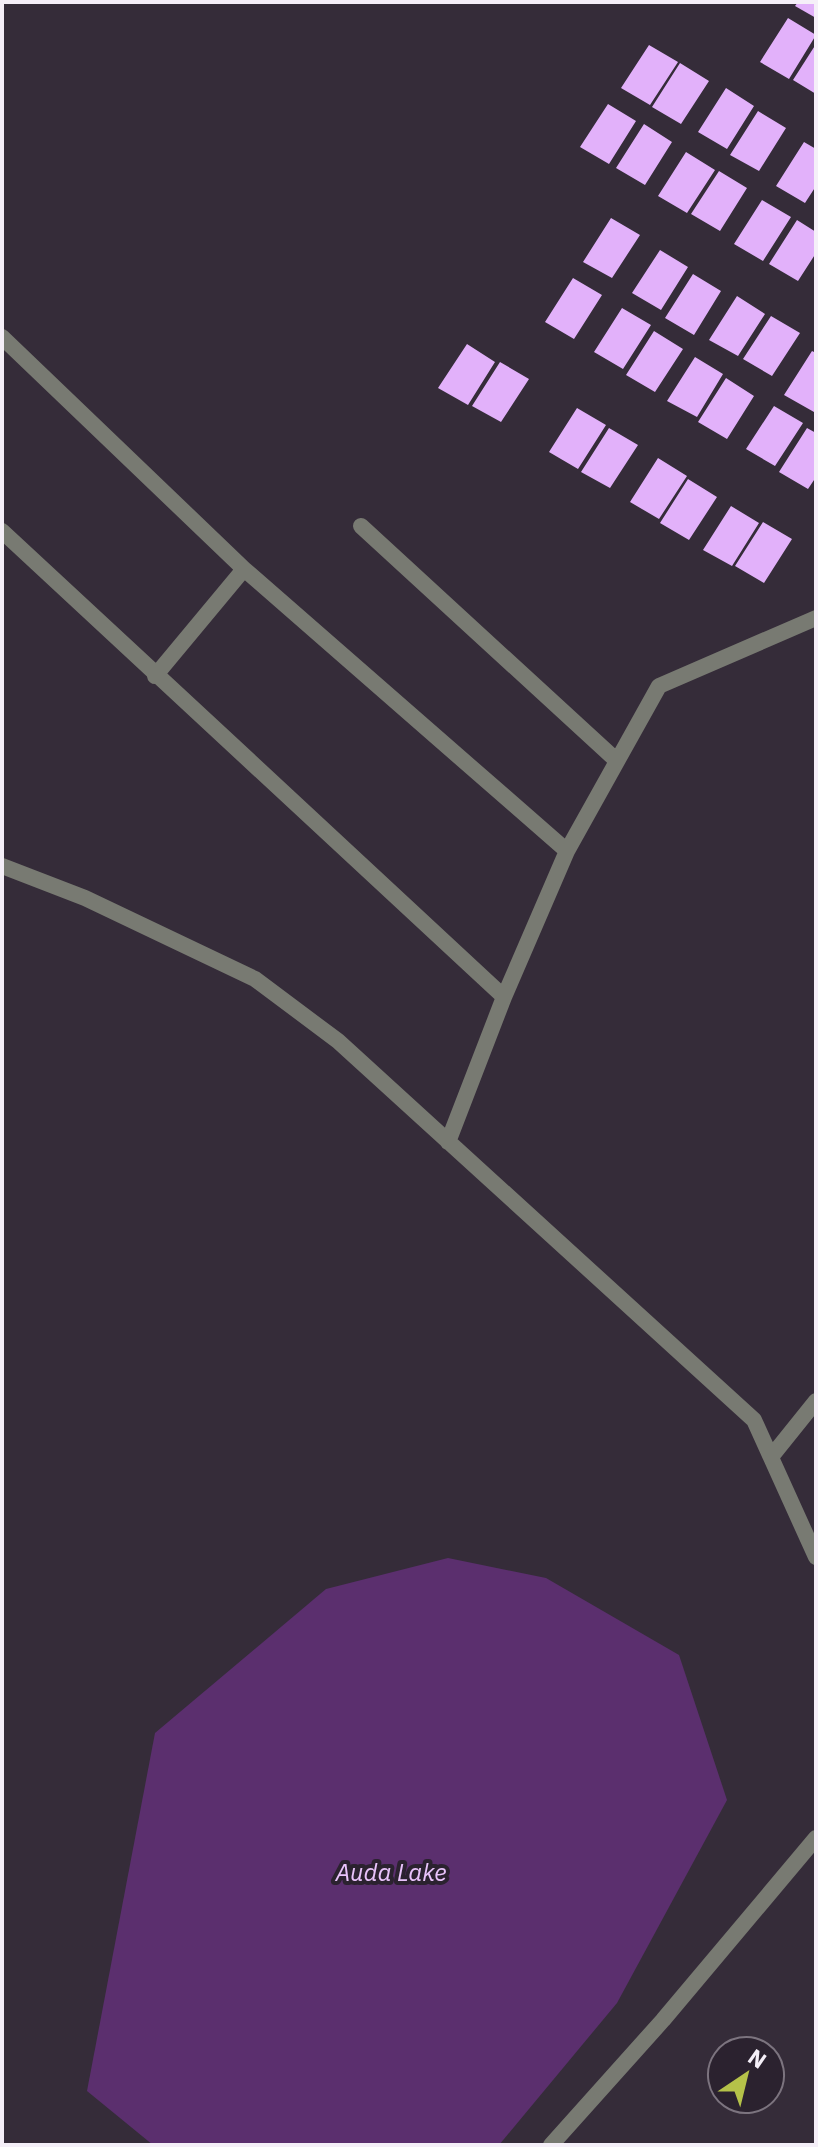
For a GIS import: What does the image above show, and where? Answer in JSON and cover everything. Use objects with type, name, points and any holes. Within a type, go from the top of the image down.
[{"type":"street","points":[[2,337],[244,569],[567,851]]},
{"type":"street","points":[[361,526],[617,761]]},
{"type":"street","points":[[2,531],[504,997]]},
{"type":"street","points":[[155,676],[244,569]]},
{"type":"street","points":[[448,1142],[504,997],[567,851],[659,686],[816,618]]},
{"type":"street","points":[[2,866],[85,898],[255,979],[338,1041],[754,1420],[816,1557]]},
{"type":"street","points":[[771,1457],[816,1401]]},
{"type":"street","points":[[551,2145],[663,2020],[816,1838]]},
{"type":"water","name":"Auda Lake","points":[[448,1558],[546,1578],[679,1655],[727,1800],[617,2003],[499,2145],[153,2145],[87,2091],[155,1733],[326,1589]]},
{"type":"building","points":[[798,2],[816,2],[816,18],[795,6]]},
{"type":"building","points":[[788,18],[816,35],[789,79],[760,62]]},
{"type":"building","points":[[816,44],[816,94],[793,80]]},
{"type":"building","points":[[649,45],[678,62],[650,105],[621,88]]},
{"type":"building","points":[[680,63],[709,81],[681,124],[652,107]]},
{"type":"building","points":[[726,88],[754,106],[727,149],[698,132]]},
{"type":"building","points":[[608,104],[636,121],[609,164],[580,147]]},
{"type":"building","points":[[758,111],[786,128],[759,171],[730,155]]},
{"type":"building","points":[[644,124],[672,142],[645,185],[616,168]]},
{"type":"building","points":[[804,142],[816,149],[816,186],[805,203],[776,186]]},
{"type":"building","points":[[686,152],[715,170],[687,213],[658,196]]},
{"type":"building","points":[[719,171],[747,188],[720,231],[691,214]]},
{"type":"building","points":[[762,200],[791,217],[763,261],[734,244]]},
{"type":"building","points":[[611,218],[640,235],[612,278],[583,262]]},
{"type":"building","points":[[797,220],[816,232],[816,253],[798,281],[769,264]]},
{"type":"building","points":[[660,250],[688,267],[661,310],[632,293]]},
{"type":"building","points":[[693,274],[721,291],[694,335],[665,318]]},
{"type":"building","points":[[573,278],[602,295],[574,339],[545,322]]},
{"type":"building","points":[[737,296],[765,314],[738,356],[709,340]]},
{"type":"building","points":[[622,308],[651,325],[623,369],[594,352]]},
{"type":"building","points":[[771,316],[800,333],[772,376],[743,359]]},
{"type":"building","points":[[654,331],[683,349],[655,392],[626,375]]},
{"type":"building","points":[[467,344],[495,362],[468,405],[438,388]]},
{"type":"building","points":[[812,351],[816,353],[814,412],[784,395]]},
{"type":"building","points":[[695,357],[723,374],[697,417],[667,401]]},
{"type":"building","points":[[500,362],[529,379],[501,422],[472,406]]},
{"type":"building","points":[[726,378],[754,396],[727,439],[698,422]]},
{"type":"building","points":[[774,406],[803,423],[775,466],[746,449]]},
{"type":"building","points":[[577,408],[606,425],[578,469],[549,452]]},
{"type":"building","points":[[609,428],[638,445],[610,488],[581,472]]},
{"type":"building","points":[[807,428],[816,433],[816,477],[808,489],[779,472]]},
{"type":"building","points":[[658,458],[687,476],[659,519],[630,502]]},
{"type":"building","points":[[688,479],[717,497],[689,540],[660,523]]},
{"type":"building","points":[[731,506],[759,523],[732,566],[703,550]]},
{"type":"building","points":[[763,522],[792,539],[764,583],[735,566]]}]
